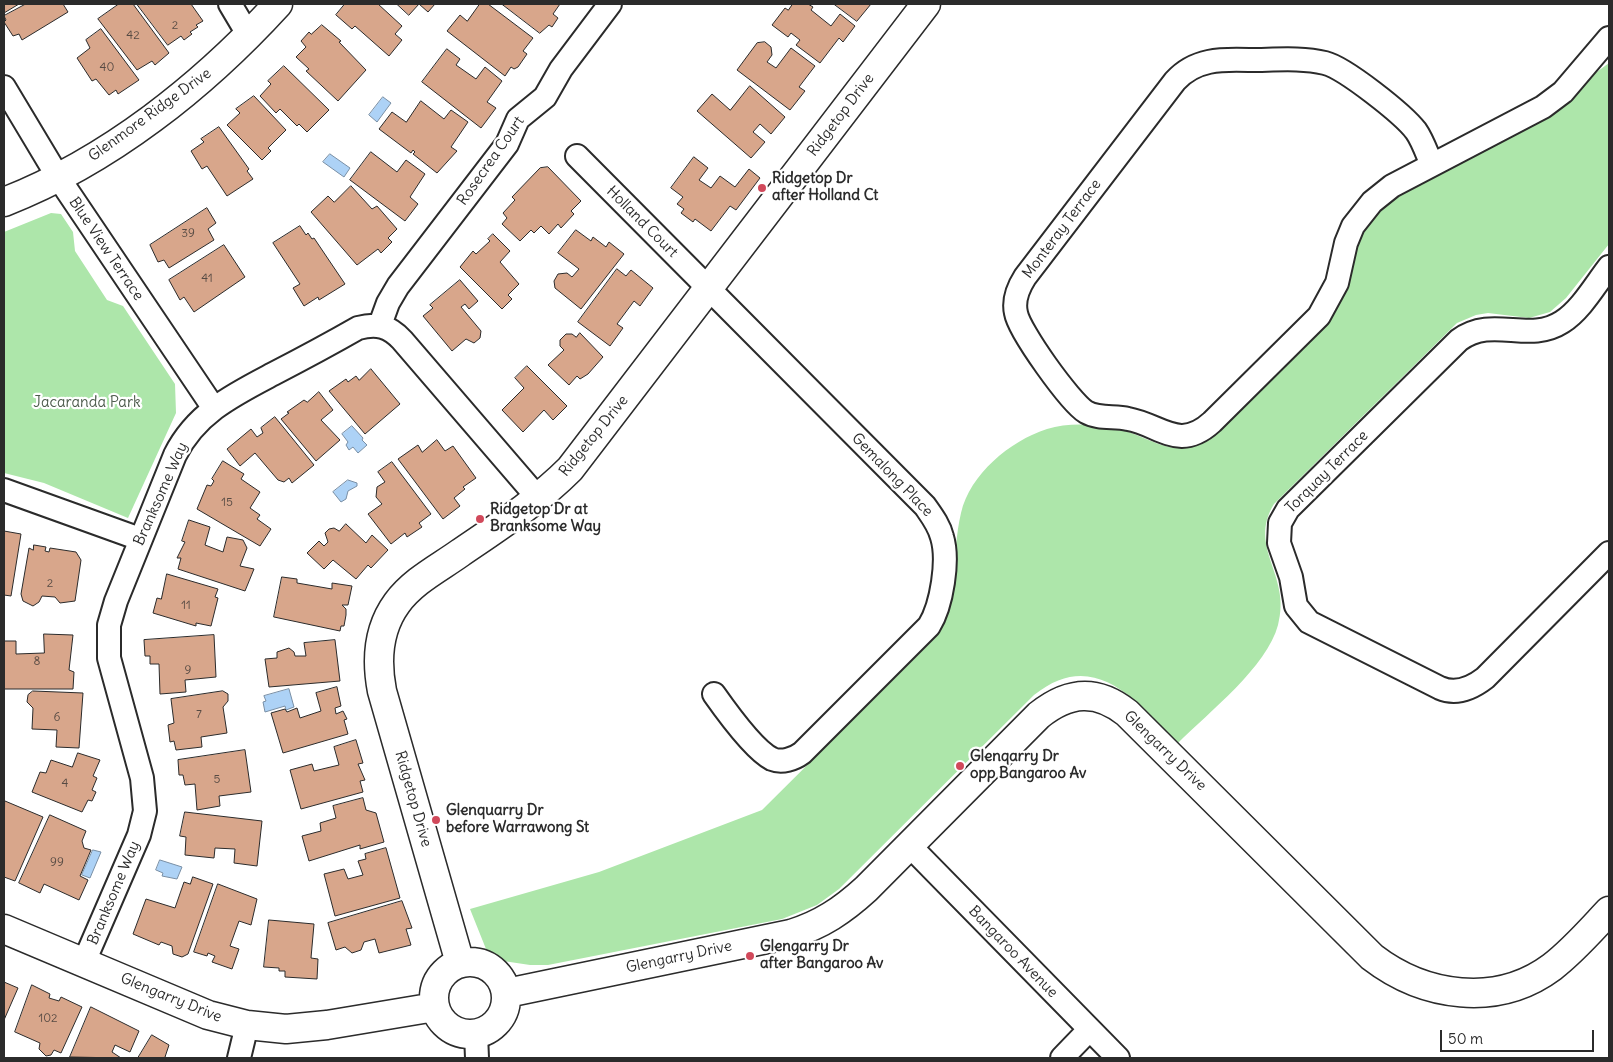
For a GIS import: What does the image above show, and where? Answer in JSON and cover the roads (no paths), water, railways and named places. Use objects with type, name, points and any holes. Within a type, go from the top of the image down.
[{"type":"street","points":[[230,4],[249,36]]},
{"type":"street","name":"Glenmore Ridge Drive","points":[[4,202],[58,177],[94,157],[170,104],[215,68],[249,36],[278,4]]},
{"type":"street","name":"Rosecrea Court","points":[[380,325],[388,303],[398,286],[506,144],[518,119],[545,97],[561,69],[610,4]]},
{"type":"street","name":"Ridgetop Drive","points":[[460,962],[382,691],[379,670],[379,646],[390,614],[412,587],[538,498],[581,456],[926,4]]},
{"type":"street","name":"Monteray Terrace","points":[[1432,165],[1414,129],[1351,75],[1335,66],[1310,60],[1220,60],[1198,65],[1185,72],[1175,81],[1022,282],[1016,299],[1015,311],[1019,325],[1073,400],[1088,413],[1133,420],[1173,436],[1193,435],[1212,422],[1319,316],[1336,283],[1349,235],[1364,211],[1377,197],[1392,186],[1543,107],[1563,92],[1609,38]]},
{"type":"street","name":"Blue View Terrace","points":[[4,87],[58,177],[213,408]]},
{"type":"street","name":"Holland Court","points":[[577,156],[708,288]]},
{"type":"street","name":"Torquay Terrace","points":[[1609,267],[1574,312],[1554,327],[1528,332],[1485,328],[1467,334],[1459,340],[1288,508],[1282,518],[1278,537],[1291,577],[1296,606],[1309,622],[1440,688],[1450,691],[1471,687],[1485,678],[1609,554]]},
{"type":"street","name":"Gemalong Place","points":[[708,288],[925,506],[939,526],[944,553],[939,603],[929,626],[798,756],[778,760],[767,755],[738,725],[714,694]]},
{"type":"street","points":[[380,325],[394,332],[402,340],[538,498]]},
{"type":"street","name":"Branksome Way","points":[[84,962],[138,835],[145,811],[143,783],[110,666],[108,648],[112,613],[140,539],[179,446],[190,430],[213,408],[358,328],[380,325]]},
{"type":"street","points":[[4,490],[140,539]]},
{"type":"street","name":"Glengarry Drive","points":[[507,993],[791,934],[815,926],[852,902],[1045,710],[1068,698],[1092,696],[1108,700],[1127,713],[1372,957],[1410,981],[1454,993],[1492,991],[1517,985],[1551,967],[1609,911]]},
{"type":"street","name":"Bangaroo Avenue","points":[[909,845],[1118,1058]]},
{"type":"street","name":"Glengarry Drive","points":[[4,928],[208,1015],[247,1025],[286,1029],[327,1026],[435,1007]]},
{"type":"street","points":[[471,961],[490,967],[498,974],[507,993],[500,1020],[485,1032],[477,1046],[466,1034],[450,1028],[439,1017],[435,1007],[434,997],[439,980],[452,966],[460,962],[471,961]]},
{"type":"street","points":[[239,1058],[247,1025]]},
{"type":"street","points":[[1062,1058],[1089,1030]]},
{"type":"water","points":[[383,97],[391,103],[377,122],[369,115]]},
{"type":"water","points":[[330,154],[350,168],[344,177],[323,162]]},
{"type":"water","points":[[352,426],[367,445],[358,453],[353,447],[349,450],[346,445],[348,442],[342,434]]},
{"type":"water","points":[[348,480],[357,483],[357,486],[348,491],[346,499],[341,502],[333,492]]},
{"type":"water","points":[[289,689],[294,707],[286,710],[285,706],[265,712],[263,702],[266,701],[264,696]]},
{"type":"water","points":[[93,850],[101,852],[90,878],[82,875]]},
{"type":"water","points":[[160,860],[182,867],[177,879],[162,876],[163,873],[156,870]]},
{"type":"place","name":"Ridgetop Dr after Holland Ct","points":[[762,188]]},
{"type":"place","name":"Ridgetop Dr at Branksome Way","points":[[480,519]]},
{"type":"place","name":"Glenqarry Dr opp Bangaroo Av","points":[[960,766]]},
{"type":"place","name":"Glenquarry Dr before Warrawong St","points":[[436,820]]},
{"type":"place","name":"Glengarry Dr after Bangaroo Av","points":[[750,956]]},
{"type":"park label","name":"Jacaranda Park","points":[[87,403]]}]
